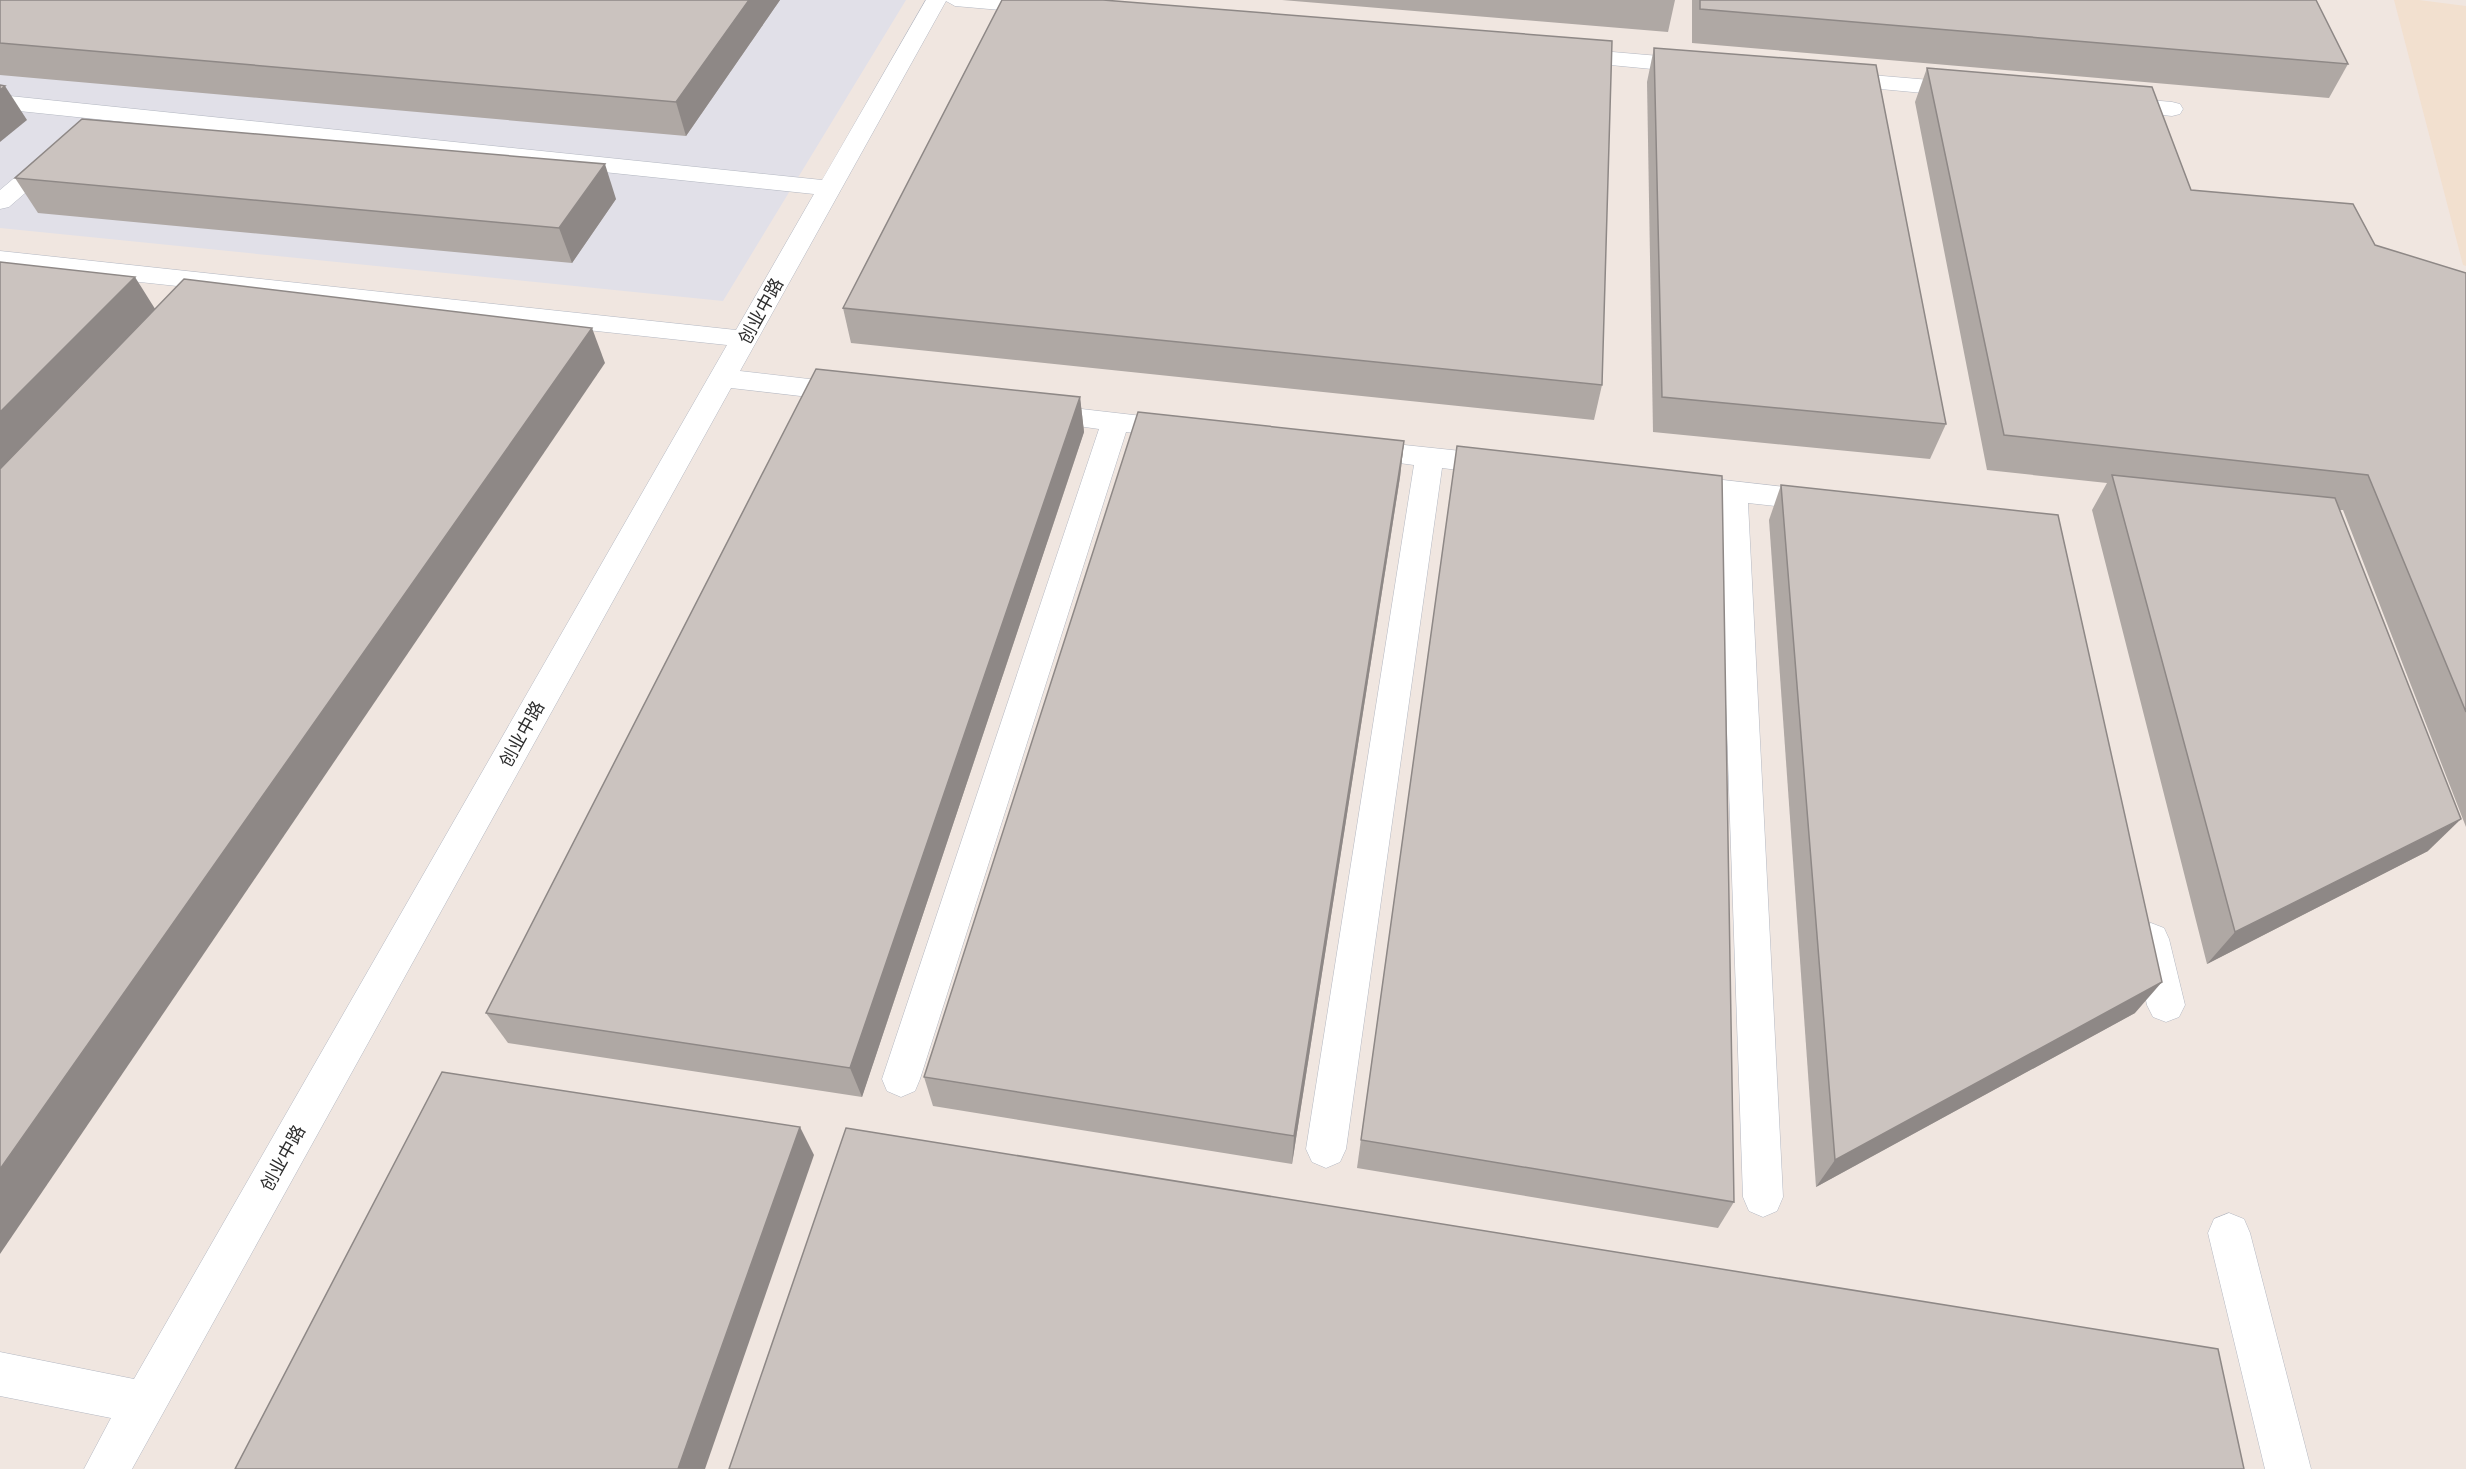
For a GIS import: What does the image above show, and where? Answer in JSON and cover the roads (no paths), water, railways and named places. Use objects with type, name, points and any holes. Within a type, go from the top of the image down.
[{"type":"street","name":"创业中路","points":[[107,1469],[936,0]]},
{"type":"street","points":[[955,0],[1062,10]]},
{"type":"street","points":[[1540,52],[1719,68]]},
{"type":"street","points":[[1814,77],[1981,92]]},
{"type":"street","points":[[0,102],[830,188]]},
{"type":"street","points":[[2100,102],[2172,109]]},
{"type":"street","points":[[0,202],[104,113]]},
{"type":"street","points":[[0,259],[745,339]]},
{"type":"street","points":[[190,307],[214,282]]},
{"type":"street","points":[[723,378],[877,396]]},
{"type":"street","points":[[1008,410],[1208,432]]},
{"type":"street","points":[[901,1079],[1115,422]]},
{"type":"street","points":[[1324,445],[1523,467]]},
{"type":"street","points":[[1326,1149],[1429,457]]},
{"type":"street","points":[[1651,482],[1849,504]]},
{"type":"street","points":[[1733,491],[1763,1197]]},
{"type":"street","points":[[2145,912],[2166,1005]]},
{"type":"street","points":[[2229,1233],[2288,1469]]},
{"type":"street","points":[[0,1374],[144,1403]]}]
